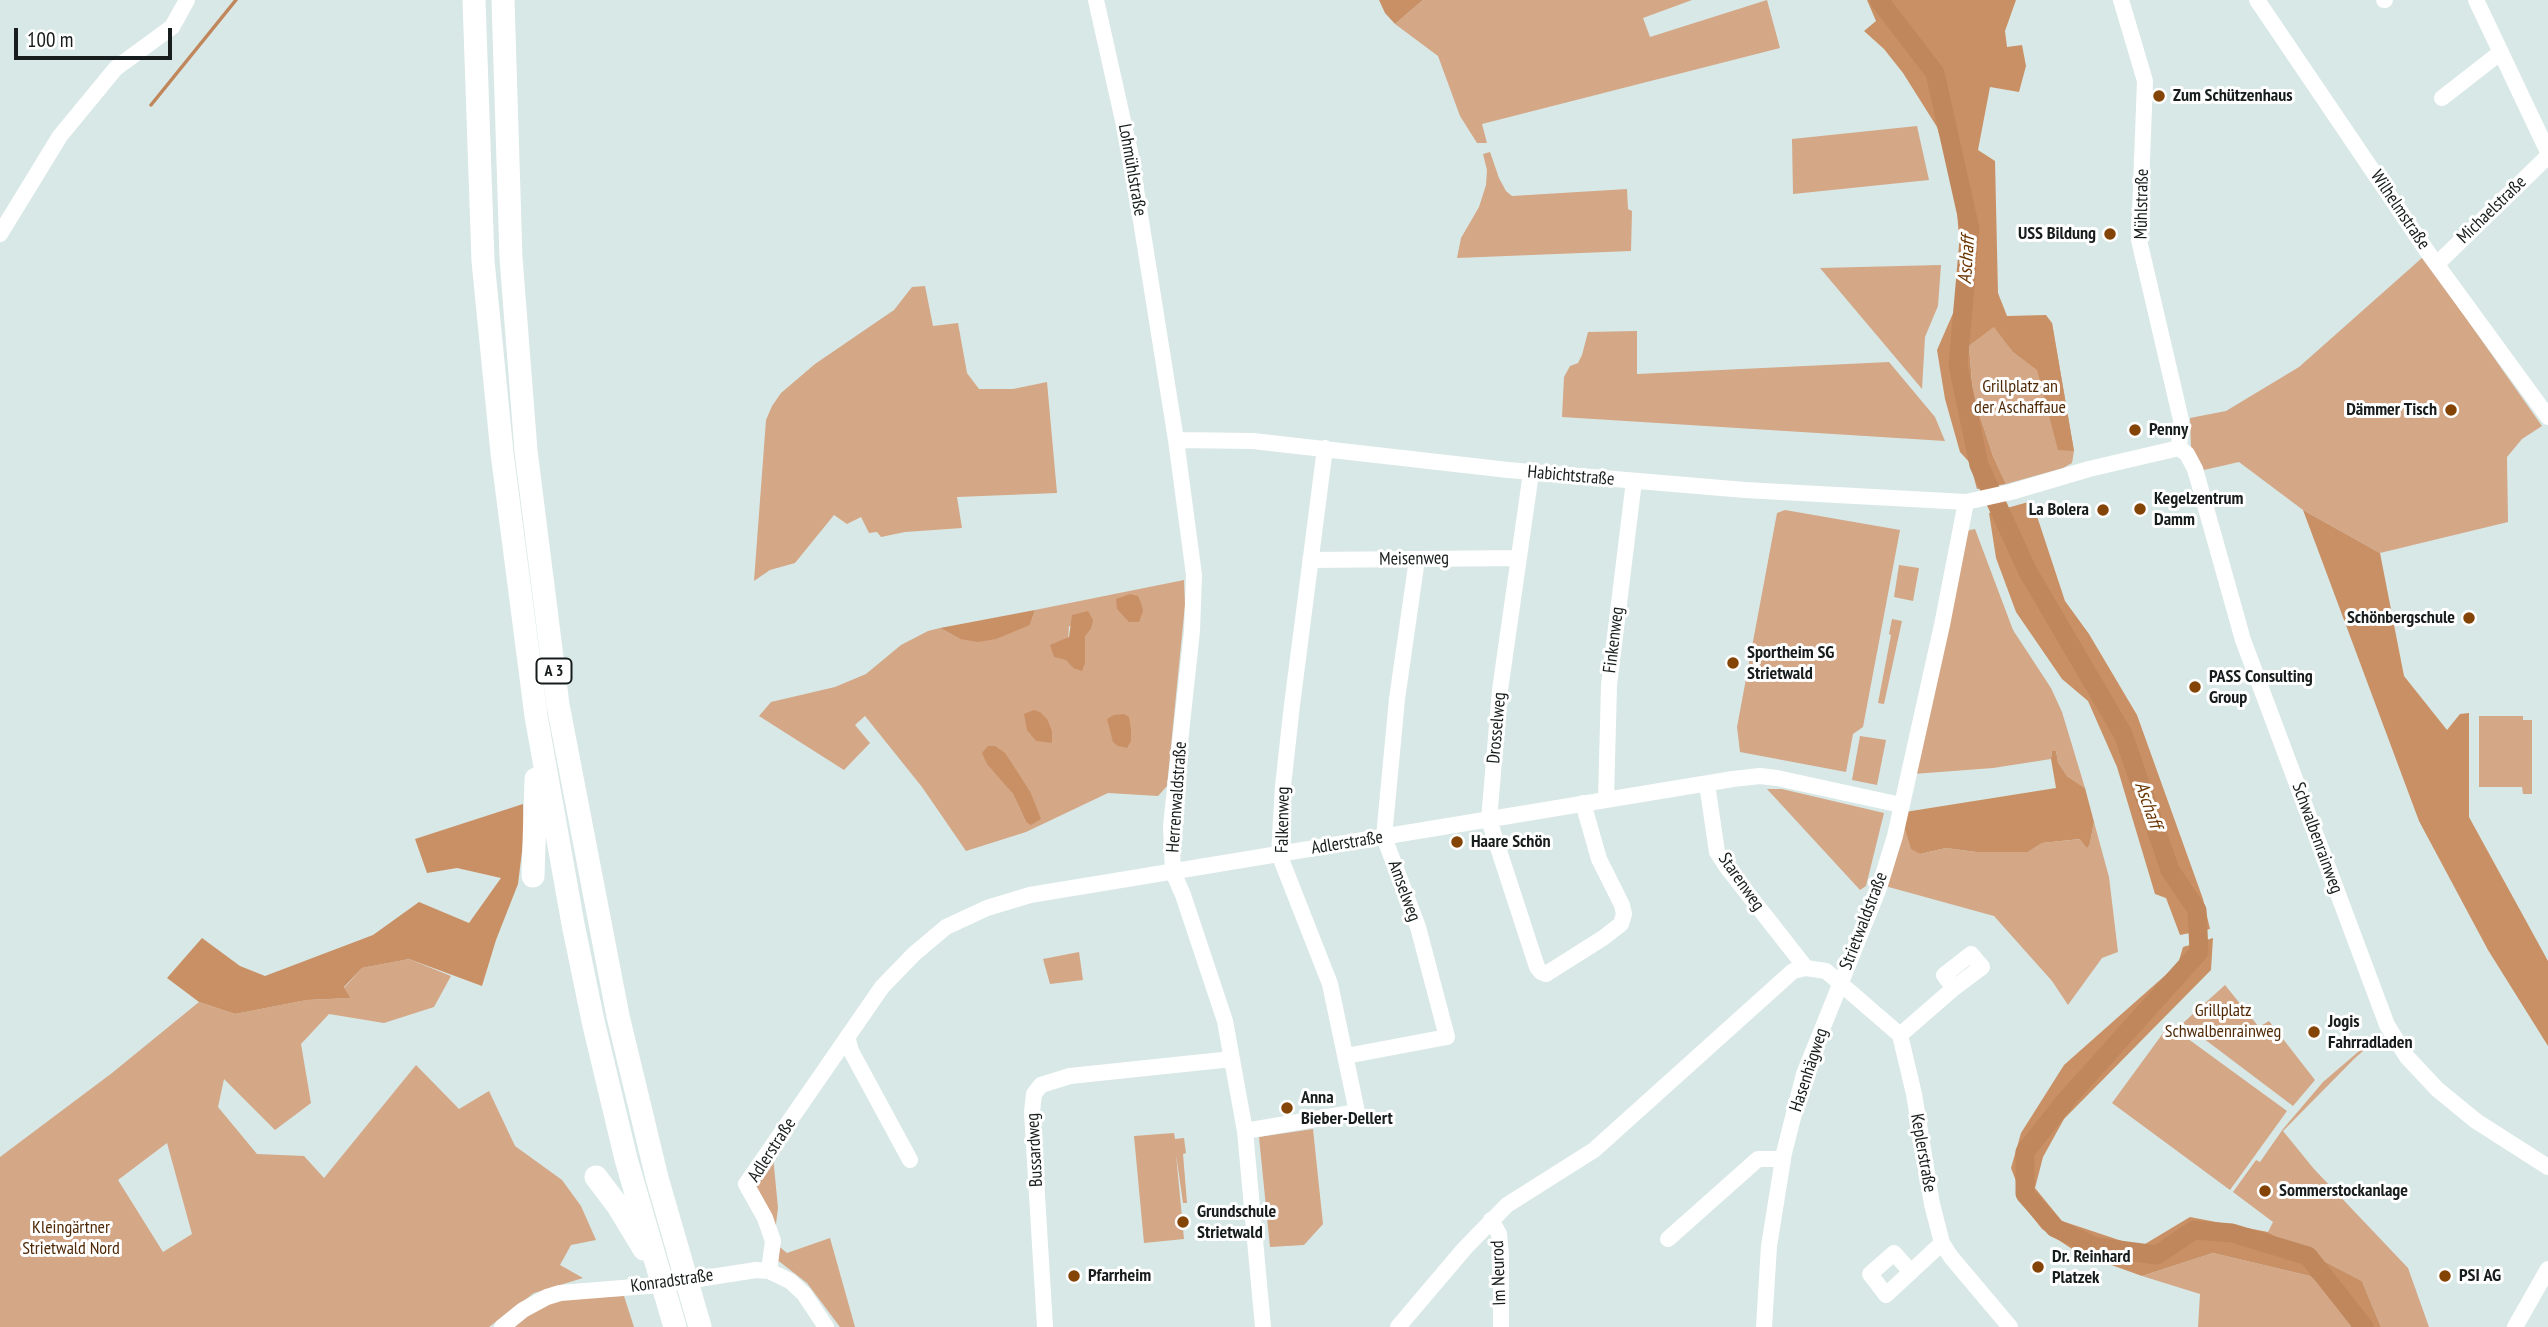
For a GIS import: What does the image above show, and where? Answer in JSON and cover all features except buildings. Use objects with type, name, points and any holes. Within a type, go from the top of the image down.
[{"type":"highway","name":"A 3","points":[[474,0],[483,261],[502,453],[536,716],[593,1021],[626,1159],[675,1327]]},
{"type":"highway","name":"A 3","points":[[503,0],[512,272],[526,451],[558,705],[618,1016],[657,1178],[700,1327]]},
{"type":"highway","points":[[533,876],[536,716]]},
{"type":"highway","points":[[596,1177],[618,1206],[658,1273]]},
{"type":"street","points":[[0,234],[60,136],[116,68],[172,27],[187,0]]},
{"type":"street","name":"Lohmühlstraße","points":[[1096,0],[1130,152],[1159,342]]},
{"type":"street","name":"Mühlstraße","points":[[2121,0],[2145,81],[2139,240],[2181,420],[2179,448]]},
{"type":"street","name":"Wilhelmstraße","points":[[2257,0],[2437,264],[2548,417]]},
{"type":"street","points":[[2476,0],[2548,154]]},
{"type":"street","points":[[2442,97],[2501,52]]},
{"type":"street","name":"Michaelstraße","points":[[2437,264],[2548,154]]},
{"type":"street","name":"Herrenwaldstraße","points":[[1159,342],[1176,440],[1194,575],[1192,631],[1171,826],[1173,872],[1221,1009],[1232,1059],[1245,1131],[1263,1327]]},
{"type":"street","name":"Habichtstraße","points":[[1176,440],[1252,441],[1325,447],[1531,473],[1745,490],[1966,502]]},
{"type":"street","name":"Falkenweg","points":[[1245,1131],[1357,1112],[1330,984],[1279,854],[1283,786],[1325,447]]},
{"type":"street","points":[[1966,502],[2179,448]]},
{"type":"street","name":"Schwalbenrainweg","points":[[2179,448],[2188,454],[2195,469],[2243,640],[2387,1025],[2407,1056],[2437,1089],[2476,1121],[2548,1167]]},
{"type":"street","name":"Drosselweg","points":[[1531,473],[1500,690],[1489,820],[1537,967],[1546,974],[1602,939],[1621,924],[1624,914],[1599,859],[1583,803]]},
{"type":"street","name":"Finkenweg","points":[[1606,799],[1609,685],[1634,481]]},
{"type":"street","name":"Strietwaldstraße","points":[[1806,968],[1826,971],[1840,983],[1879,888],[1895,836],[1966,502]]},
{"type":"street","name":"Meisenweg","points":[[1310,560],[1519,558]]},
{"type":"street","name":"Amselweg","points":[[1346,1056],[1447,1037],[1418,927],[1384,837],[1397,699],[1417,559]]},
{"type":"street","name":"Adlerstraße","points":[[769,1271],[773,1241],[765,1217],[746,1184],[848,1040],[882,987],[914,954],[946,927],[987,908],[1030,895],[1760,776],[1901,805]]},
{"type":"street","name":"Starenweg","points":[[1707,784],[1717,852],[1806,968]]},
{"type":"street","points":[[1398,1327],[1491,1220],[1517,1197],[1594,1150],[1793,971],[1806,968]]},
{"type":"street","points":[[1840,983],[1900,1035],[1954,989]]},
{"type":"street","name":"Hasenhägweg","points":[[1764,1327],[1769,1246],[1783,1159],[1804,1074],[1840,983]]},
{"type":"street","name":"Keplerstraße","points":[[1900,1035],[1942,1243],[2010,1327]]},
{"type":"street","points":[[848,1040],[851,1051],[911,1160]]},
{"type":"street","name":"Bussardweg","points":[[1045,1327],[1032,1112],[1034,1094],[1041,1085],[1070,1076],[1232,1059]]},
{"type":"street","points":[[1668,1239],[1758,1159],[1783,1159]]},
{"type":"street","name":"Im Neurod","points":[[1491,1220],[1499,1234],[1501,1254],[1501,1327]]},
{"type":"street","points":[[1911,1272],[1942,1243]]},
{"type":"street","points":[[2515,1327],[2548,1269]]},
{"type":"street","name":"Konradstraße","points":[[502,1327],[523,1310],[560,1293],[672,1283],[736,1271],[769,1271]]},
{"type":"street","points":[[769,1271],[790,1281],[804,1294],[826,1327]]},
{"type":"green space","points":[[1423,0],[1692,0],[1643,18],[1650,37],[1767,0],[1780,48],[1482,124],[1487,143],[1477,143],[1460,116],[1438,56],[1395,24]]},
{"type":"green space","points":[[1917,126],[1929,180],[1793,194],[1792,139]]},
{"type":"green space","points":[[1490,152],[1499,178],[1512,196],[1627,189],[1628,209],[1632,211],[1631,251],[1457,258],[1461,238],[1479,207],[1486,185],[1487,170],[1483,154]]},
{"type":"green space","points":[[2423,257],[2542,426],[2522,439],[2507,457],[2508,522],[2380,553],[2303,510],[2239,462],[2204,470],[2191,448],[2190,418],[2226,411],[2299,367]]},
{"type":"green space","points":[[1941,265],[1938,306],[1925,337],[1922,389],[1820,268]]},
{"type":"green space","points":[[925,286],[933,326],[958,323],[967,373],[979,389],[1013,389],[1047,382],[1057,493],[957,497],[962,528],[905,532],[881,537],[877,532],[869,533],[861,517],[847,524],[834,515],[795,563],[770,570],[754,581],[766,420],[772,406],[781,393],[815,364],[894,310],[912,287]]},
{"type":"green space","name":"Grillplatz an der Aschaffaue","points":[[2052,323],[2074,451],[2072,463],[2006,484],[1993,456],[1973,395],[1969,346],[1995,326],[2012,351]]},
{"type":"green space","points":[[1637,331],[1637,374],[1889,362],[1935,417],[1945,441],[1562,417],[1564,377],[1570,366],[1578,363],[1588,332]]},
{"type":"green space","points":[[1785,510],[1900,530],[1863,727],[1853,734],[1846,772],[1740,752],[1737,727],[1777,513]]},
{"type":"green space","points":[[1975,529],[2013,630],[2051,688],[2062,712],[2085,788],[2067,776],[2058,762],[2056,751],[2052,751],[2051,759],[1993,768],[1913,774],[1966,531]]},
{"type":"green space","points":[[1899,565],[1919,568],[1913,601],[1894,597]]},
{"type":"green space","points":[[1184,580],[1185,605],[1167,786],[1158,796],[1108,793],[1026,832],[966,851],[922,787],[865,716],[855,725],[870,743],[844,770],[759,716],[771,702],[835,687],[866,674],[901,645],[928,631],[940,628],[960,639],[1030,625],[1035,610]],"holes":[[[1069,626],[1091,629],[1085,637],[1085,649],[1073,668],[1067,660]],[[1018,774],[1030,791],[1026,822],[1013,794],[1001,779]]]},
{"type":"green space","points":[[1892,619],[1902,621],[1884,704],[1878,703]]},
{"type":"green space","points":[[2479,716],[2523,716],[2523,720],[2532,720],[2532,794],[2523,794],[2522,787],[2479,787]]},
{"type":"green space","points":[[1860,736],[1886,740],[1877,785],[1852,780]]},
{"type":"green space","points":[[1767,789],[1782,789],[1884,813],[1866,886],[1860,890]]},
{"type":"green space","points":[[1905,812],[1905,830],[1911,848],[1920,854],[1946,848],[1976,852],[2028,852],[2042,843],[2081,839],[2090,843],[2094,822],[2109,877],[2118,952],[2102,958],[2068,1005],[2052,981],[1994,916],[1885,886]]},
{"type":"green space","points":[[1079,952],[1083,980],[1050,984],[1043,959]]},
{"type":"green space","name":"Kleingärtner Strietwald Nord","points":[[409,959],[451,976],[434,1007],[384,1023],[329,1014],[301,1044],[311,1103],[275,1130],[224,1079],[218,1107],[257,1154],[304,1156],[324,1178],[416,1065],[459,1109],[489,1091],[515,1146],[562,1180],[581,1206],[596,1240],[571,1245],[560,1265],[583,1278],[534,1293],[489,1327],[0,1327],[0,1157],[112,1073],[199,1002],[235,1014],[307,1000],[349,998],[344,988],[362,968]],"holes":[[[167,1143],[192,1234],[163,1252],[118,1180]]]},
{"type":"green space","name":"Grillplatz Schwalbenrainweg","points":[[2225,985],[2259,1027],[2269,1021],[2315,1080],[2293,1106],[2183,1023]]},
{"type":"green space","points":[[2169,1025],[2287,1111],[2230,1190],[2112,1103]]},
{"type":"green space","points":[[2381,1035],[2283,1131],[2314,1169],[2408,1268],[2429,1327],[2381,1327],[2362,1281],[2268,1232],[2273,1222],[2233,1192],[2256,1160],[2260,1162],[2283,1129],[2323,1082]]},
{"type":"green space","points":[[1313,1129],[1323,1224],[1304,1245],[1270,1247],[1259,1137]]},
{"type":"green space","points":[[1174,1133],[1175,1139],[1184,1138],[1186,1153],[1183,1154],[1187,1203],[1183,1203],[1176,1154],[1184,1239],[1144,1243],[1134,1136]]},
{"type":"green space","points":[[773,1156],[778,1208],[775,1232],[753,1184]]},
{"type":"green space","points":[[830,1238],[855,1327],[840,1327],[807,1283],[776,1259],[776,1244],[787,1253]]},
{"type":"green space","points":[[2213,1253],[2310,1276],[2344,1310],[2351,1327],[2198,1327],[2200,1294],[2142,1276]]},
{"type":"green space","points":[[624,1296],[634,1327],[510,1327],[548,1303],[563,1298]]},
{"type":"shaded area","points":[[1379,0],[1423,0],[1395,24],[1385,13]]},
{"type":"shaded area","points":[[1867,0],[2016,0],[2005,31],[2007,47],[2022,45],[2026,66],[2019,92],[1990,87],[1978,150],[1995,161],[1998,293],[2007,316],[2046,315],[2052,323],[2074,451],[2058,450],[2037,370],[2012,351],[1994,327],[1969,346],[1973,395],[1993,456],[2006,484],[1977,489],[1970,463],[1960,452],[1945,399],[1937,350],[1954,311],[1961,264],[1955,186],[1937,127],[1903,73],[1884,49],[1864,31],[1876,21]]},
{"type":"shaded area","points":[[2032,501],[2065,601],[2089,634],[2137,715],[2203,899],[2210,929],[2180,935],[2166,898],[2155,894],[2117,767],[2088,701],[2062,679],[2016,612],[1996,558],[1989,513]]},
{"type":"shaded area","points":[[2303,510],[2380,553],[2404,676],[2447,730],[2460,714],[2469,713],[2469,817],[2548,961],[2548,1046],[2488,950],[2419,821]]},
{"type":"shaded area","points":[[1130,594],[1138,596],[1141,603],[1143,611],[1139,622],[1129,622],[1117,609],[1116,599]]},
{"type":"shaded area","points":[[1035,610],[1030,625],[996,639],[978,642],[960,639],[940,628]]},
{"type":"shaded area","points":[[1088,611],[1093,620],[1085,637],[1085,663],[1082,671],[1073,668],[1066,660],[1054,657],[1050,645],[1069,637],[1072,615]]},
{"type":"shaded area","points":[[1034,710],[1047,719],[1052,731],[1052,743],[1036,741],[1027,730],[1024,714]]},
{"type":"shaded area","points":[[1124,714],[1129,717],[1131,729],[1131,741],[1127,748],[1113,742],[1107,719]]},
{"type":"shaded area","points":[[988,746],[995,746],[1005,753],[1030,791],[1041,819],[1031,825],[1026,822],[1013,794],[987,764],[982,753]]},
{"type":"shaded area","points":[[2052,751],[2056,751],[2058,762],[2067,776],[2085,788],[2094,822],[2087,848],[2080,839],[2042,843],[2028,852],[1976,852],[1946,848],[1920,854],[1911,849],[1905,830],[1905,812],[2056,788]]},
{"type":"shaded area","points":[[523,804],[524,835],[518,884],[496,940],[482,986],[409,959],[362,968],[344,987],[350,998],[307,1000],[235,1014],[199,1002],[167,978],[202,938],[240,966],[265,976],[373,935],[419,902],[469,923],[501,878],[457,868],[427,873],[415,839]]},
{"type":"shaded area","points":[[2213,938],[2211,970],[2064,1119],[2043,1157],[2035,1188],[2062,1221],[2140,1247],[2190,1217],[2268,1232],[2362,1281],[2381,1327],[2351,1327],[2344,1310],[2310,1276],[2213,1253],[2142,1276],[2078,1253],[2042,1229],[2027,1210],[2011,1168],[2021,1133],[2064,1065],[2178,964],[2183,947]]},
{"type":"waterway","points":[[151,105],[236,0]]},
{"type":"waterway","name":"Aschaff","points":[[1879,0],[1935,73],[1970,229],[1958,365],[1979,465],[2028,572],[2123,734],[2170,870],[2197,910],[2199,952],[2066,1100],[2025,1152],[2025,1194],[2055,1228],[2096,1247],[2157,1255],[2194,1230],[2232,1233],[2308,1256],[2364,1327]]},
{"type":"place","name":"Zum Schützenhaus","points":[[2159,96]]},
{"type":"place","name":"USS Bildung","points":[[2110,234]]},
{"type":"place","name":"Dämmer Tisch","points":[[2451,410]]},
{"type":"place","name":"Penny","points":[[2135,430]]},
{"type":"place","name":"Kegelzentrum Damm","points":[[2140,509]]},
{"type":"place","name":"La Bolera","points":[[2103,510]]},
{"type":"place","name":"Schönbergschule","points":[[2469,618]]},
{"type":"place","name":"Sportheim SG Strietwald","points":[[1733,663]]},
{"type":"place","name":"PASS Consulting Group","points":[[2195,687]]},
{"type":"place","name":"Haare Schön","points":[[1457,842]]},
{"type":"place","name":"Jogis Fahrradladen","points":[[2314,1032]]},
{"type":"place","name":"Anna Bieber-Dellert","points":[[1287,1108]]},
{"type":"place","name":"Sommerstockanlage","points":[[2265,1191]]},
{"type":"place","name":"Grundschule Strietwald","points":[[1183,1222]]},
{"type":"place","name":"Dr. Reinhard Platzek","points":[[2038,1267]]},
{"type":"place","name":"Pfarrheim","points":[[1074,1276]]},
{"type":"place","name":"PSI AG","points":[[2445,1276]]}]
